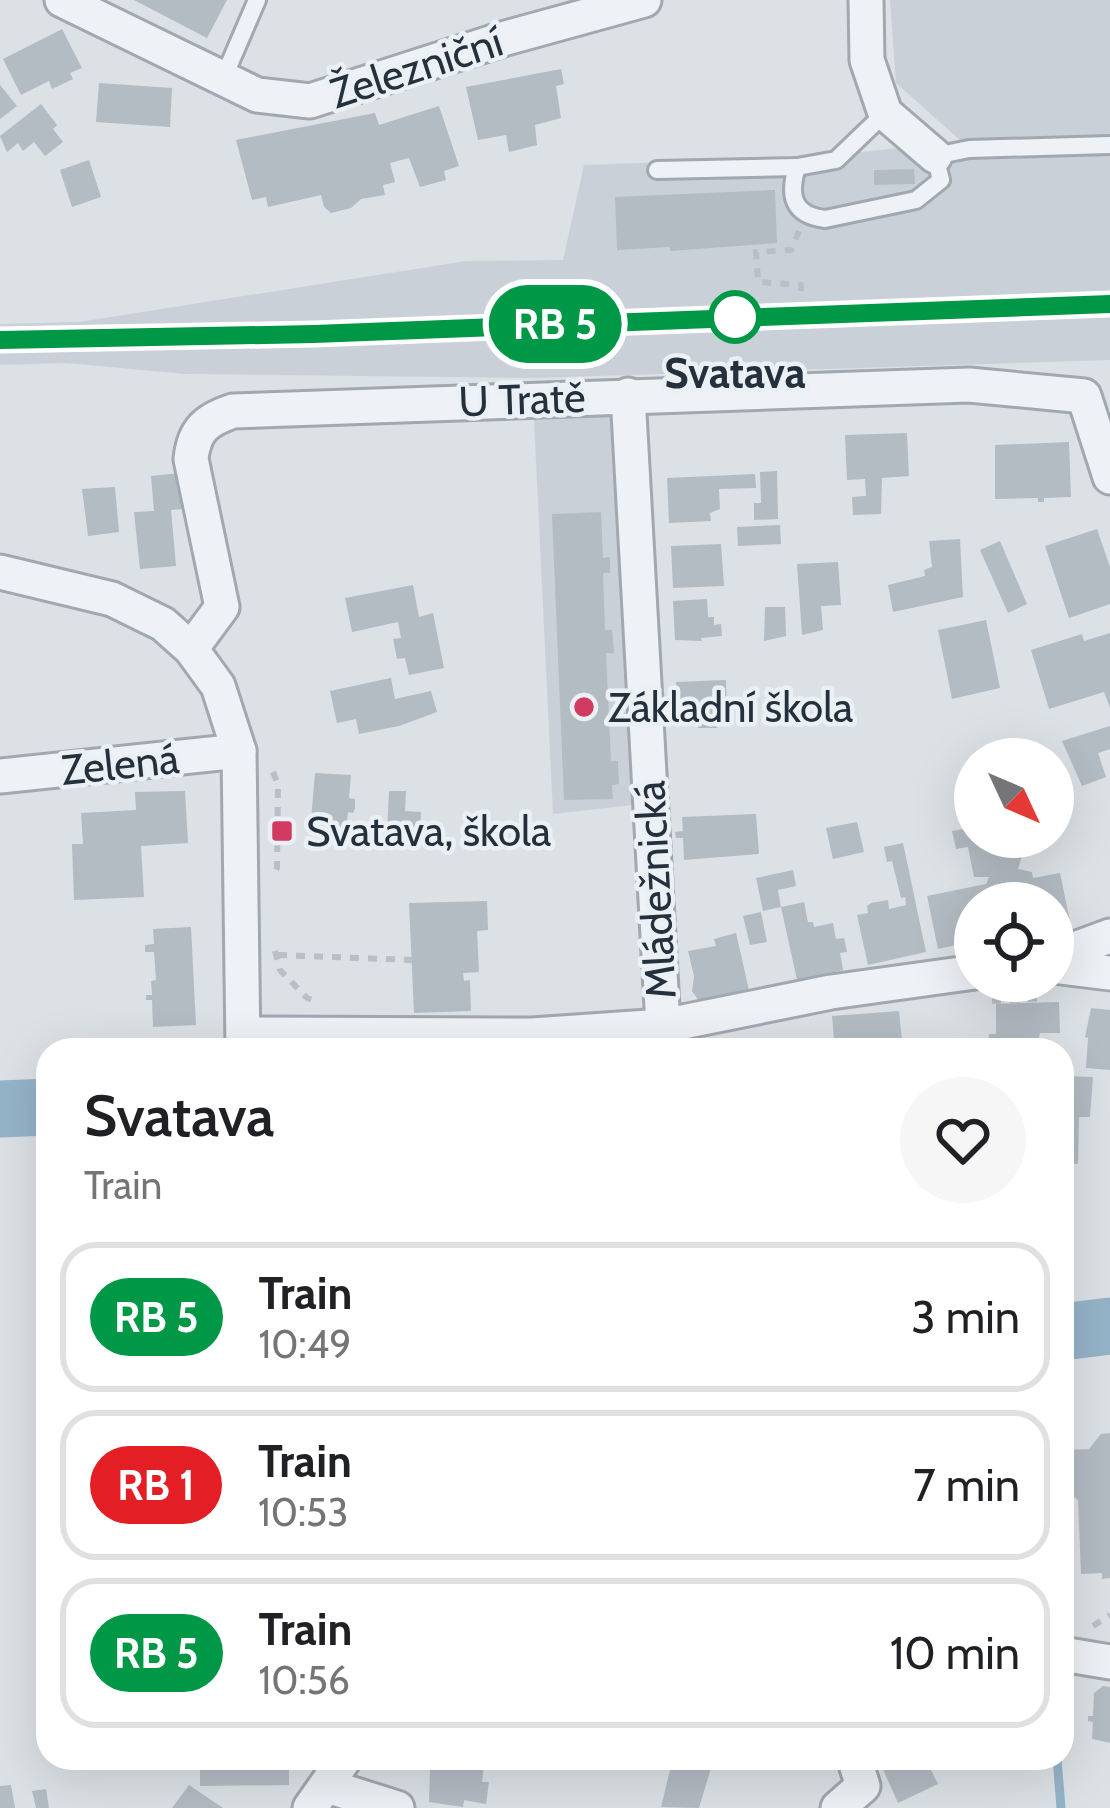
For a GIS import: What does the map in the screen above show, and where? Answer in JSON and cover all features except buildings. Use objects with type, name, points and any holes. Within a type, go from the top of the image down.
[{"type":"street","name":"Železniční","points":[[62,0],[257,95],[310,101],[644,0]]},
{"type":"street","points":[[866,0],[867,60],[885,113],[935,156]]},
{"type":"street","name":"U Tratě","points":[[191,649],[221,607],[191,459],[193,442],[201,425],[232,411],[969,385],[1084,396],[1110,477]]},
{"type":"street","name":"Mládežnická","points":[[628,395],[663,1027]]},
{"type":"street","points":[[0,572],[112,598],[163,624],[191,649],[218,686],[239,752],[243,1038]]},
{"type":"street","name":"Zelená","points":[[0,776],[239,752]]},
{"type":"street","points":[[1074,952],[1110,936]]},
{"type":"street","points":[[1074,966],[1110,974]]},
{"type":"street","points":[[388,1038],[663,1027],[831,992],[954,975]]},
{"type":"street","points":[[1074,1656],[1110,1662]]},
{"type":"street","points":[[327,1784],[397,1808]]},
{"type":"lane","points":[[223,79],[257,0]]},
{"type":"lane","points":[[657,170],[797,167],[836,160],[885,113]]},
{"type":"lane","points":[[797,167],[791,191],[794,205],[806,215],[825,219],[916,200],[941,180],[935,156],[969,149],[1110,145]]},
{"type":"path","points":[[801,290],[801,286],[758,282],[756,252],[791,250],[806,215]]},
{"type":"path","points":[[271,768],[278,784],[277,868],[272,881]]},
{"type":"path","points":[[264,939],[278,955],[280,970],[307,998],[327,1005]]},
{"type":"path","points":[[278,955],[412,960]]},
{"type":"shaded area","points":[[890,0],[1110,0],[1110,360],[535,378],[185,374],[67,363],[0,365],[0,324],[79,322],[466,261],[563,260],[584,165],[817,157],[961,141],[896,83]]},
{"type":"shaded area","points":[[613,416],[632,805],[553,814],[534,420]]},
{"type":"waterway","name":"Svatava","points":[[0,1109],[36,1108]]},
{"type":"waterway","name":"Svatava","points":[[1074,1330],[1110,1326]]},
{"type":"waterway","points":[[1058,1770],[1061,1808]]},
{"type":"railway","points":[[0,340],[314,334],[1110,304]]},
{"type":"train","points":[[0,340],[314,334],[1110,304]]},
{"type":"place","name":"Svatava","points":[[735,317]]},
{"type":"place","name":"Základní škola","points":[[584,707]]},
{"type":"place","name":"Svatava, škola","points":[[282,831]]}]
